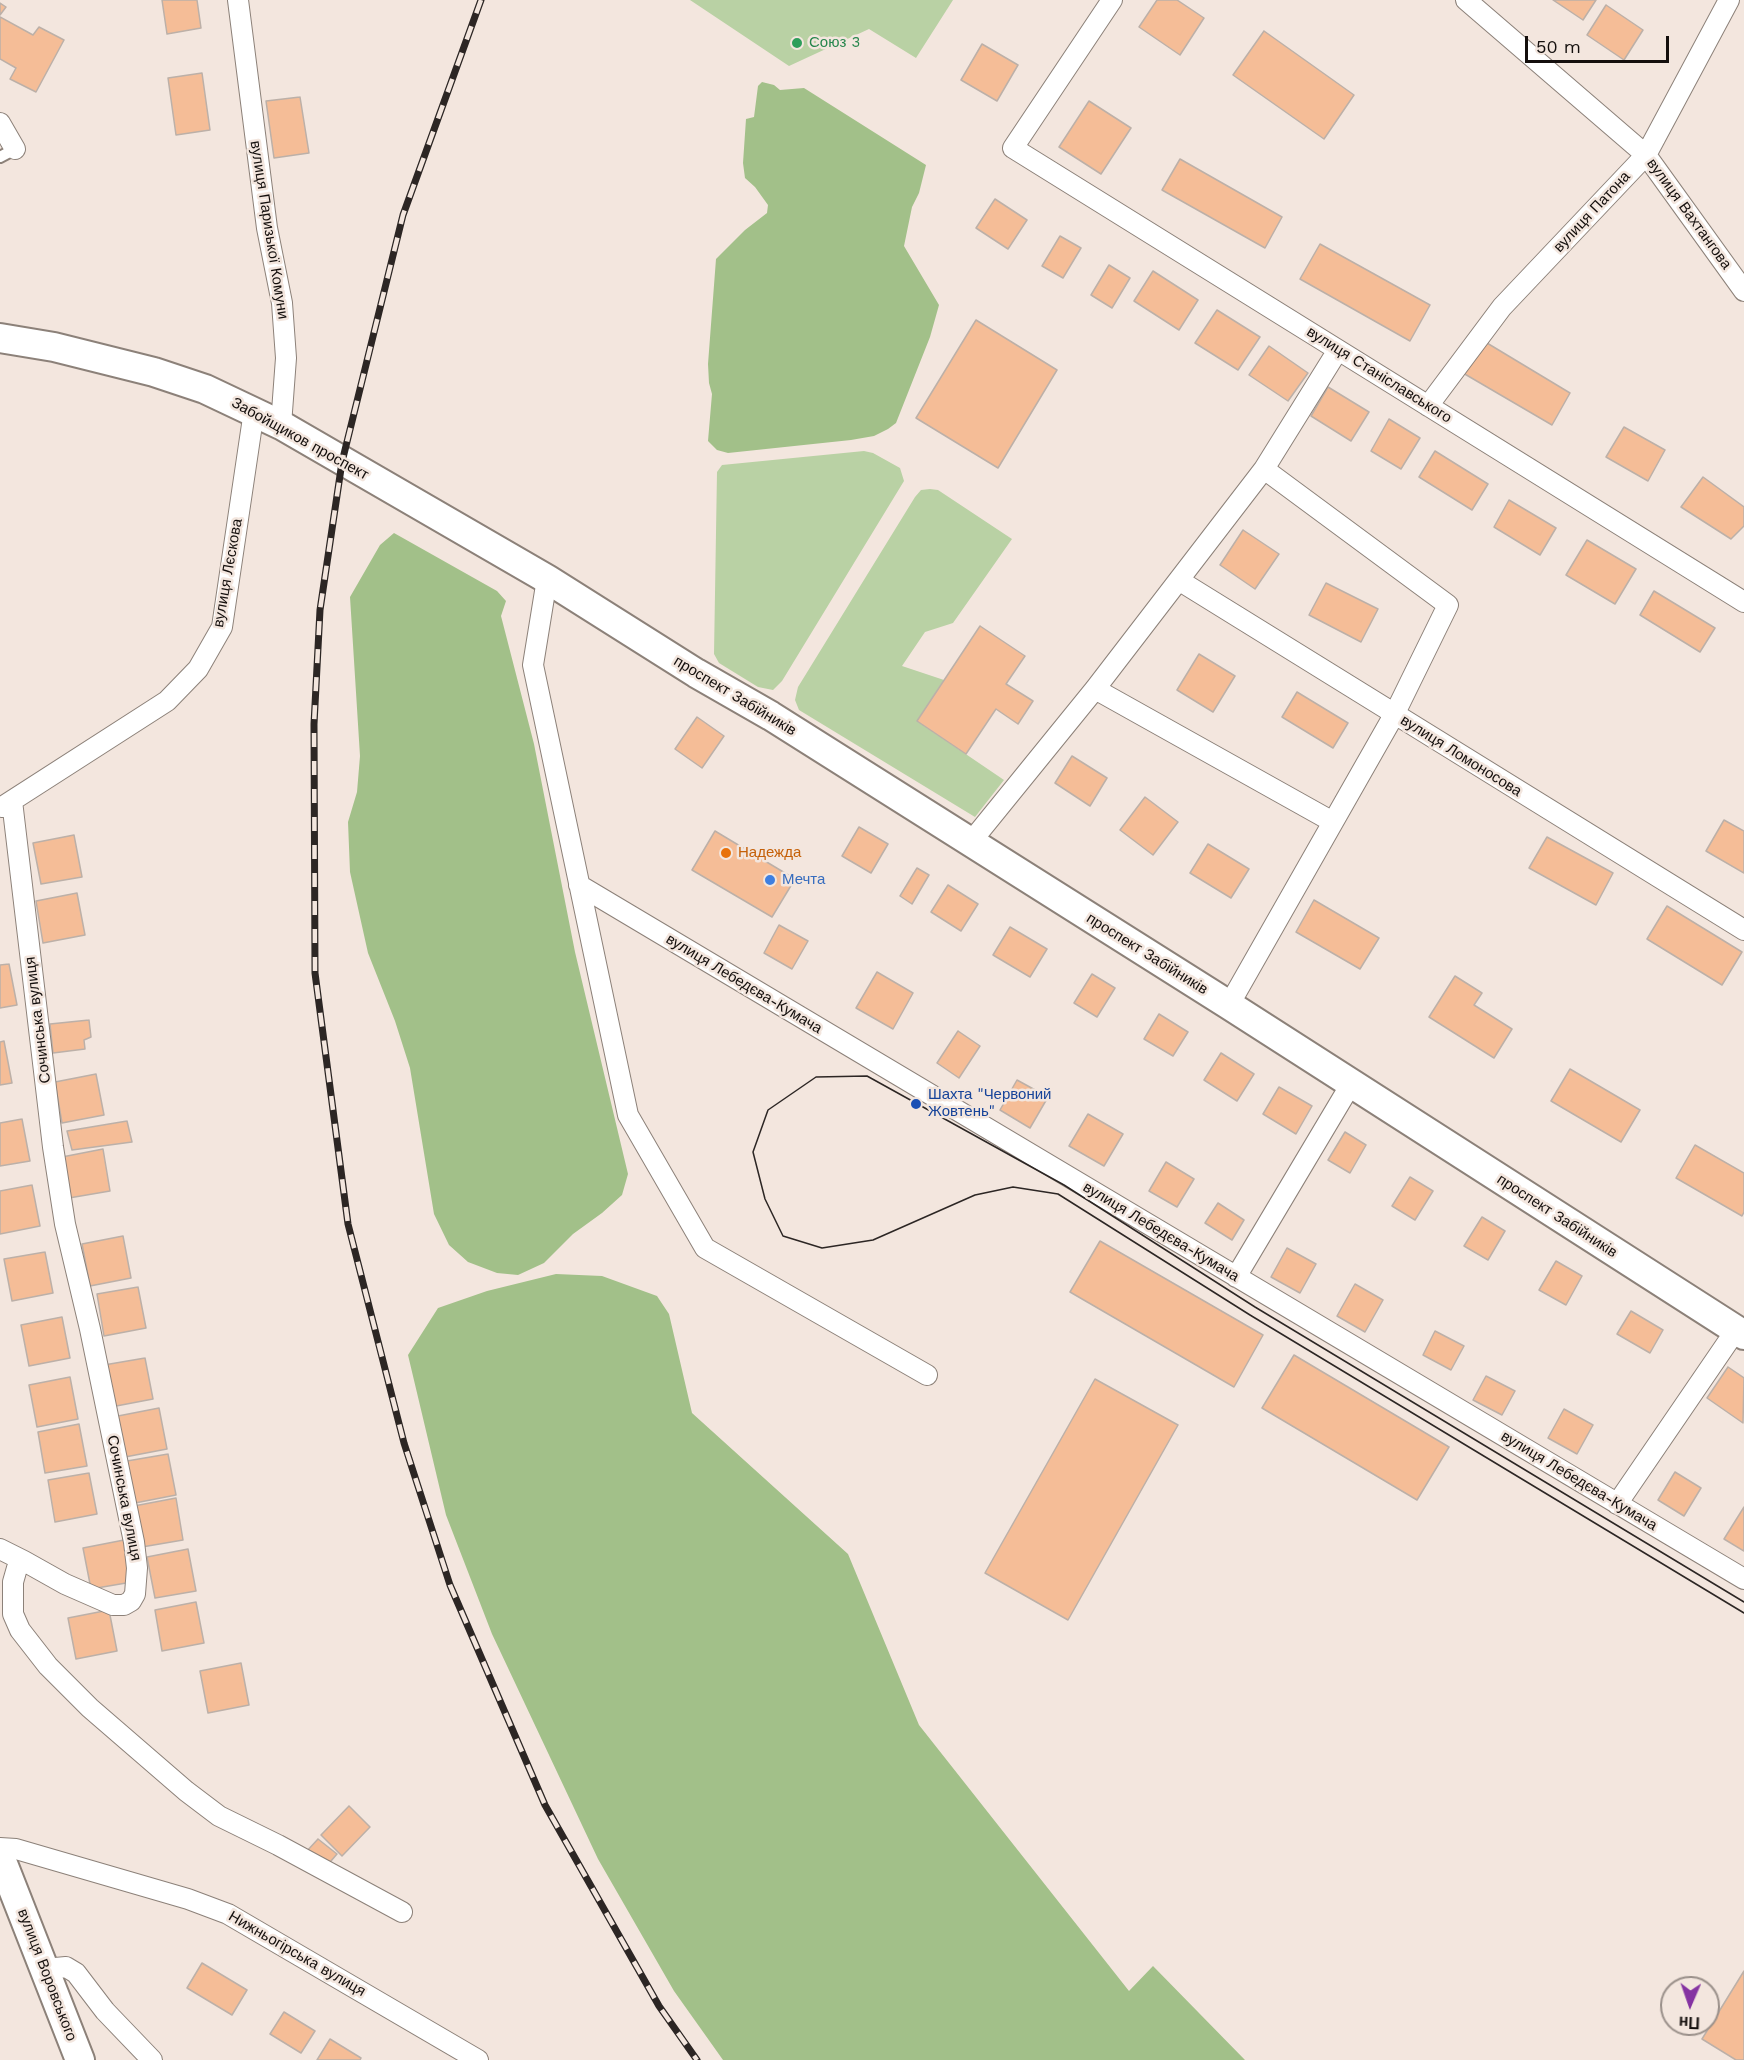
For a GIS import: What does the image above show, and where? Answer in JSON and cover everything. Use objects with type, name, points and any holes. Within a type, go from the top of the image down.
[{"type":"main road","name":"Забойщиков проспект","points":[[0,338],[54,347],[154,372],[205,389],[281,425],[355,470],[547,579]]},
{"type":"main road","name":"проспект Забійників","points":[[547,579],[696,673],[771,716],[1229,1005],[1740,1333]]},
{"type":"main road","name":"вулиця Воровського","points":[[0,1856],[80,2060]]},
{"type":"street","name":"вулиця Паризької Комуни","points":[[238,0],[267,228],[282,303],[286,358],[281,425]]},
{"type":"street","name":"вулиця Станіславського","points":[[1112,0],[1013,148],[1744,602]]},
{"type":"street","name":"вулиця Вахтангова","points":[[1466,0],[1646,155],[1744,291]]},
{"type":"street","name":"вулиця Патона","points":[[1428,406],[1502,307],[1646,155],[1729,0]]},
{"type":"street","points":[[0,123],[8,153]]},
{"type":"street","points":[[970,843],[1180,581],[1264,469],[1338,350]]},
{"type":"street","name":"вулиця Лєскова","points":[[6,805],[167,701],[198,669],[222,627],[254,411]]},
{"type":"street","points":[[1229,1005],[1394,715],[1448,605],[1264,469]]},
{"type":"street","points":[[547,579],[533,665],[628,1115],[705,1248],[927,1374]]},
{"type":"street","name":"вулиця Ломоносова","points":[[1180,581],[1744,930]]},
{"type":"street","points":[[1095,689],[1333,822]]},
{"type":"street","name":"Сочинська вулиця","points":[[0,1549],[65,1584],[113,1605],[124,1605],[135,1594],[137,1568],[134,1542],[90,1329],[65,1224],[6,805]]},
{"type":"street","name":"вулиця Лебедєва-Кумача","points":[[579,885],[1744,1579]]},
{"type":"street","points":[[1236,1277],[1351,1084]]},
{"type":"street","points":[[1617,1504],[1740,1333]]},
{"type":"street","points":[[24,1561],[17,1568],[13,1582],[13,1614],[16,1622],[48,1666],[90,1708],[186,1791],[219,1816],[402,1912]]},
{"type":"street","name":"Нижньогірська вулиця","points":[[0,1848],[16,1849],[188,1899],[228,1914],[478,2060]]},
{"type":"street","points":[[45,1969],[66,1967],[76,1973],[105,2011],[152,2060]]},
{"type":"green space","name":"Союз 3","points":[[690,0],[953,0],[916,58],[869,29],[789,66]]},
{"type":"green space","points":[[762,82],[774,85],[780,90],[804,88],[926,165],[919,193],[912,207],[904,246],[939,305],[930,337],[896,423],[888,429],[874,436],[851,440],[728,453],[717,450],[708,441],[712,394],[708,364],[716,259],[745,230],[767,213],[768,205],[745,178],[743,163],[746,119],[754,117],[758,86]]},
{"type":"green space","points":[[864,451],[873,453],[900,468],[904,481],[782,681],[773,690],[758,687],[719,663],[714,654],[717,472],[722,465]]},
{"type":"green space","points":[[921,490],[938,490],[1012,539],[953,623],[925,632],[902,666],[944,680],[917,721],[1004,780],[975,817],[799,710],[795,700],[798,687],[915,497]]},
{"type":"green space","points":[[394,533],[497,591],[506,601],[501,616],[534,744],[575,952],[628,1174],[622,1195],[573,1234],[544,1263],[518,1275],[497,1273],[468,1262],[449,1245],[434,1214],[410,1068],[395,1021],[368,953],[350,872],[348,822],[357,792],[360,756],[350,597],[380,545]]},
{"type":"green space","points":[[556,1274],[602,1276],[657,1296],[669,1314],[692,1413],[848,1554],[919,1725],[1129,1991],[1153,1966],[1245,2060],[723,2060],[674,1991],[598,1859],[492,1634],[446,1515],[408,1355],[438,1308],[487,1291]]},
{"type":"building","points":[[162,0],[197,0],[201,28],[167,34]]},
{"type":"building","points":[[1157,0],[1177,0],[1204,18],[1180,55],[1139,27]]},
{"type":"building","points":[[1553,0],[1596,0],[1583,20]]},
{"type":"building","points":[[0,3],[6,7],[0,15]]},
{"type":"building","points":[[1606,5],[1643,30],[1624,60],[1587,35]]},
{"type":"building","points":[[0,17],[33,35],[39,27],[64,40],[36,92],[10,79],[16,68],[0,59]]},
{"type":"building","points":[[1264,31],[1354,95],[1324,139],[1233,75]]},
{"type":"building","points":[[982,44],[1018,65],[997,101],[961,80]]},
{"type":"building","points":[[202,73],[210,130],[176,135],[168,78]]},
{"type":"building","points":[[300,97],[309,153],[274,158],[266,101]]},
{"type":"building","points":[[1089,101],[1131,128],[1101,174],[1059,147]]},
{"type":"building","points":[[1180,159],[1282,217],[1265,248],[1162,190]]},
{"type":"building","points":[[995,199],[1027,220],[1008,249],[976,228]]},
{"type":"building","points":[[1060,236],[1081,248],[1063,278],[1042,266]]},
{"type":"building","points":[[1320,244],[1430,305],[1410,341],[1300,279]]},
{"type":"building","points":[[1109,265],[1130,278],[1112,308],[1091,295]]},
{"type":"building","points":[[1153,271],[1198,300],[1179,330],[1134,301]]},
{"type":"building","points":[[1217,310],[1260,337],[1238,370],[1195,343]]},
{"type":"building","points":[[976,320],[1057,370],[998,468],[916,418]]},
{"type":"building","points":[[1482,340],[1570,393],[1552,425],[1463,373]]},
{"type":"building","points":[[1269,346],[1308,373],[1288,401],[1249,375]]},
{"type":"building","points":[[1328,387],[1369,412],[1351,441],[1311,416]]},
{"type":"building","points":[[1389,419],[1420,438],[1401,469],[1371,451]]},
{"type":"building","points":[[1624,427],[1665,450],[1648,481],[1606,457]]},
{"type":"building","points":[[1435,451],[1488,484],[1472,510],[1419,477]]},
{"type":"building","points":[[1703,477],[1744,507],[1744,526],[1731,539],[1681,507]]},
{"type":"building","points":[[1509,500],[1556,528],[1540,555],[1494,527]]},
{"type":"building","points":[[1243,530],[1279,554],[1255,589],[1220,565]]},
{"type":"building","points":[[1587,540],[1636,569],[1615,604],[1566,575]]},
{"type":"building","points":[[1326,583],[1378,609],[1361,642],[1309,615]]},
{"type":"building","points":[[1654,591],[1715,628],[1700,652],[1640,615]]},
{"type":"building","points":[[980,626],[1025,656],[1006,684],[1033,701],[1018,724],[996,709],[966,754],[917,721]]},
{"type":"building","points":[[1199,654],[1235,676],[1213,712],[1177,690]]},
{"type":"building","points":[[1297,692],[1348,723],[1333,748],[1282,717]]},
{"type":"building","points":[[697,717],[724,736],[702,768],[675,749]]},
{"type":"building","points":[[1072,756],[1107,778],[1090,806],[1055,783]]},
{"type":"building","points":[[1145,797],[1178,822],[1153,855],[1120,830]]},
{"type":"building","points":[[1724,820],[1744,831],[1744,873],[1706,851]]},
{"type":"building","points":[[859,827],[888,844],[871,873],[842,856]]},
{"type":"building","points":[[715,831],[795,879],[772,917],[692,870]]},
{"type":"building","points":[[74,835],[82,877],[41,884],[33,843]]},
{"type":"building","points":[[1547,837],[1613,873],[1596,905],[1529,868]]},
{"type":"building","points":[[1208,844],[1249,869],[1231,898],[1190,873]]},
{"type":"building","points":[[917,868],[929,875],[912,904],[900,896]]},
{"type":"building","points":[[948,885],[978,904],[961,931],[931,912]]},
{"type":"building","points":[[77,893],[85,935],[43,943],[36,901]]},
{"type":"building","points":[[1314,900],[1379,938],[1360,969],[1296,932]]},
{"type":"building","points":[[1667,906],[1742,952],[1722,985],[1647,939]]},
{"type":"building","points":[[779,925],[808,941],[792,969],[764,953]]},
{"type":"building","points":[[1010,927],[1047,949],[1030,977],[993,955]]},
{"type":"building","points":[[9,964],[17,1005],[0,1008],[0,965]]},
{"type":"building","points":[[877,972],[913,993],[893,1029],[856,1008]]},
{"type":"building","points":[[1092,974],[1115,988],[1097,1017],[1074,1003]]},
{"type":"building","points":[[1455,976],[1482,993],[1474,1005],[1512,1029],[1494,1058],[1429,1017]]},
{"type":"building","points":[[1159,1014],[1188,1032],[1173,1056],[1144,1039]]},
{"type":"building","points":[[89,1020],[91,1037],[84,1040],[85,1049],[53,1053],[50,1024]]},
{"type":"building","points":[[958,1031],[980,1046],[959,1078],[937,1063]]},
{"type":"building","points":[[4,1041],[12,1083],[0,1085],[0,1042]]},
{"type":"building","points":[[1221,1053],[1254,1074],[1237,1101],[1204,1080]]},
{"type":"building","points":[[1570,1069],[1640,1110],[1621,1142],[1551,1101]]},
{"type":"building","points":[[96,1074],[104,1115],[62,1123],[55,1082]]},
{"type":"building","points":[[1017,1080],[1048,1097],[1030,1128],[1000,1110]]},
{"type":"building","points":[[1279,1087],[1312,1106],[1296,1134],[1263,1114]]},
{"type":"building","points":[[1088,1114],[1123,1134],[1104,1166],[1069,1146]]},
{"type":"building","points":[[22,1119],[30,1161],[0,1166],[0,1123]]},
{"type":"building","points":[[127,1121],[132,1142],[72,1150],[67,1131]]},
{"type":"building","points":[[1345,1132],[1366,1145],[1350,1173],[1328,1160]]},
{"type":"building","points":[[1695,1145],[1744,1173],[1744,1212],[1742,1216],[1676,1178]]},
{"type":"building","points":[[103,1149],[110,1191],[69,1198],[62,1157]]},
{"type":"building","points":[[1166,1162],[1194,1179],[1177,1207],[1149,1191]]},
{"type":"building","points":[[1410,1177],[1433,1191],[1415,1220],[1392,1206]]},
{"type":"building","points":[[32,1185],[40,1226],[0,1234],[0,1191]]},
{"type":"building","points":[[1218,1203],[1244,1220],[1232,1240],[1205,1223]]},
{"type":"building","points":[[1482,1217],[1505,1231],[1488,1260],[1464,1246]]},
{"type":"building","points":[[123,1236],[131,1278],[90,1286],[82,1244]]},
{"type":"building","points":[[1100,1241],[1263,1335],[1234,1387],[1070,1292]]},
{"type":"building","points":[[1287,1248],[1316,1264],[1300,1293],[1271,1277]]},
{"type":"building","points":[[45,1252],[53,1293],[12,1301],[4,1259]]},
{"type":"building","points":[[1556,1261],[1582,1276],[1566,1305],[1539,1290]]},
{"type":"building","points":[[1355,1284],[1383,1300],[1365,1332],[1337,1316]]},
{"type":"building","points":[[138,1287],[146,1328],[104,1336],[97,1294]]},
{"type":"building","points":[[1631,1311],[1663,1330],[1650,1353],[1617,1334]]},
{"type":"building","points":[[62,1317],[70,1358],[29,1366],[21,1325]]},
{"type":"building","points":[[1435,1331],[1464,1346],[1451,1370],[1423,1355]]},
{"type":"building","points":[[1294,1355],[1449,1447],[1417,1500],[1262,1408]]},
{"type":"building","points":[[145,1358],[153,1399],[111,1407],[104,1365]]},
{"type":"building","points":[[1728,1367],[1744,1378],[1743,1423],[1707,1398]]},
{"type":"building","points":[[1486,1376],[1515,1391],[1502,1415],[1473,1400]]},
{"type":"building","points":[[70,1377],[78,1419],[37,1427],[29,1385]]},
{"type":"building","points":[[1095,1379],[1178,1425],[1068,1620],[985,1573]]},
{"type":"building","points":[[159,1408],[167,1449],[125,1457],[118,1416]]},
{"type":"building","points":[[1564,1409],[1593,1425],[1577,1454],[1548,1438]]},
{"type":"building","points":[[79,1424],[87,1466],[45,1473],[38,1432]]},
{"type":"building","points":[[168,1454],[176,1495],[135,1503],[127,1461]]},
{"type":"building","points":[[1675,1472],[1701,1488],[1684,1516],[1658,1500]]},
{"type":"building","points":[[89,1473],[97,1514],[55,1522],[48,1480]]},
{"type":"building","points":[[176,1498],[183,1540],[142,1547],[134,1506]]},
{"type":"building","points":[[1744,1507],[1744,1551],[1724,1539]]},
{"type":"building","points":[[124,1540],[132,1582],[91,1589],[83,1548]]},
{"type":"building","points":[[188,1549],[196,1591],[155,1598],[147,1557]]},
{"type":"building","points":[[196,1602],[204,1643],[162,1651],[155,1610]]},
{"type":"building","points":[[109,1610],[117,1651],[76,1659],[68,1618]]},
{"type":"building","points":[[241,1663],[249,1705],[208,1713],[200,1671]]},
{"type":"building","points":[[349,1806],[370,1827],[342,1856],[321,1835]]},
{"type":"building","points":[[318,1839],[337,1854],[325,1868],[306,1852]]},
{"type":"building","points":[[202,1963],[247,1990],[232,2015],[187,1988]]},
{"type":"building","points":[[1744,1971],[1744,2060],[1736,2060],[1702,2039],[1704,2036],[1720,2036],[1720,2010]]},
{"type":"building","points":[[284,2012],[315,2031],[301,2053],[270,2034]]},
{"type":"building","points":[[330,2039],[361,2058],[360,2060],[317,2060]]},
{"type":"tram line","points":[[1744,1602],[1255,1307],[1064,1185],[867,1076],[816,1077],[768,1110],[753,1152],[765,1199],[783,1236],[822,1248],[873,1240],[975,1195],[1013,1187],[1058,1194],[1250,1315],[1744,1613]]},
{"type":"railway","points":[[481,0],[403,215],[342,462],[320,610],[314,724],[315,973],[348,1224],[404,1443],[450,1585],[545,1805],[659,2006],[697,2060]]},
{"type":"place","name":"Союз 3","points":[[797,43]]},
{"type":"place","name":"Надежда","points":[[726,853]]},
{"type":"place","name":"Мечта","points":[[770,880]]},
{"type":"place","name":"Шахта \"Червоний Жовтень\"","points":[[916,1104]]}]
